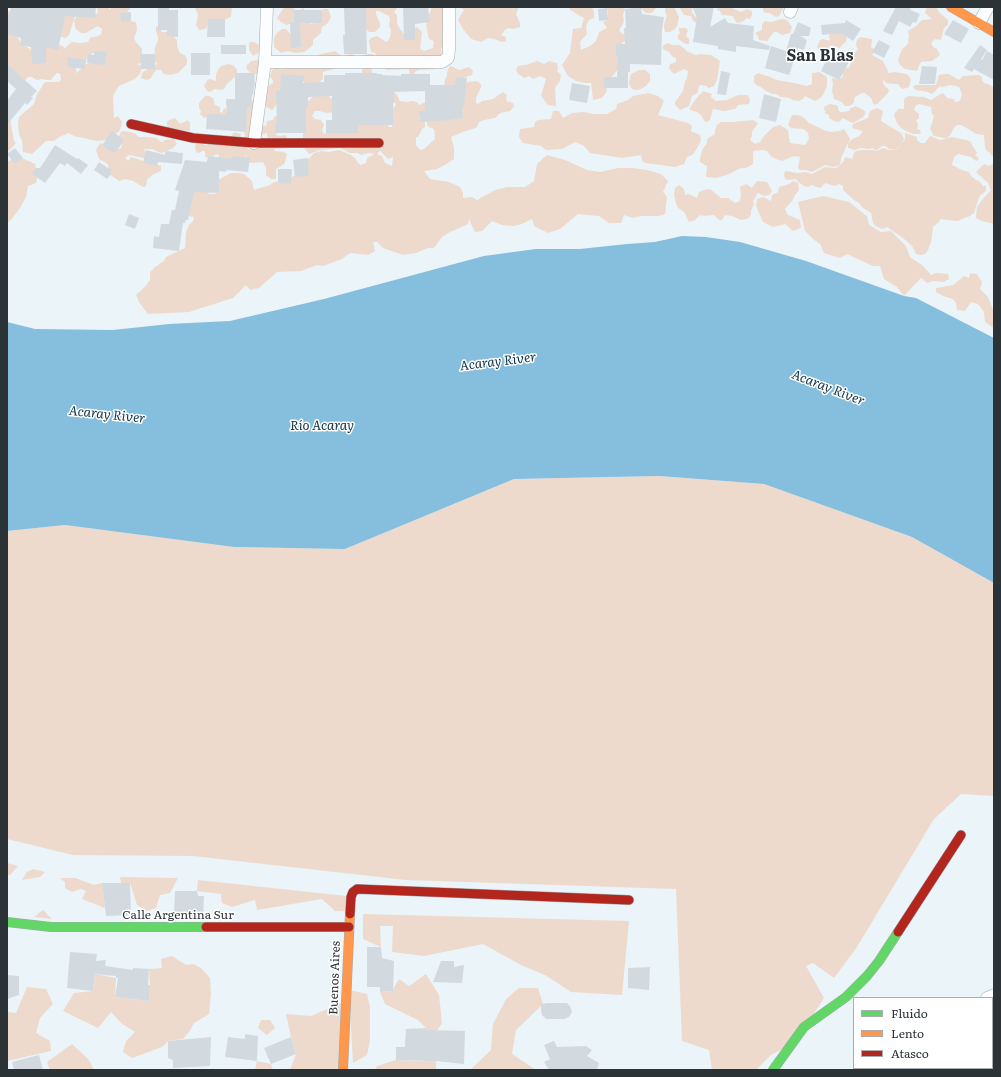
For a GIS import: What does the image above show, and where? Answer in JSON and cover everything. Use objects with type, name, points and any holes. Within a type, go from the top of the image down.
[{"type":"street","points":[[254,143],[266,62],[267,7]]},
{"type":"street","points":[[266,62],[442,62],[448,58],[449,7]]},
{"type":"street","points":[[951,7],[994,32]]},
{"type":"street","points":[[979,23],[988,7]]},
{"type":"street","points":[[131,124],[193,138],[254,143],[379,143]]},
{"type":"street","points":[[773,1070],[804,1027],[846,997],[880,961],[961,835]]},
{"type":"street","name":"Buenos Aires","points":[[343,1070],[350,897],[352,892],[357,889],[629,900]]},
{"type":"street","name":"Calle Argentina Sur","points":[[7,922],[51,927],[349,927]]},
{"type":"shaded area","points":[[97,7],[109,7],[109,10],[112,7],[131,7],[122,17],[125,20],[136,22],[137,30],[134,38],[142,49],[141,63],[137,64],[141,66],[141,72],[135,79],[119,86],[113,96],[114,118],[118,116],[122,122],[120,130],[111,139],[97,141],[74,136],[69,133],[54,141],[46,141],[32,154],[23,152],[22,141],[19,134],[19,117],[34,104],[37,94],[45,82],[59,82],[61,80],[60,74],[57,73],[51,80],[37,80],[32,77],[28,77],[25,81],[7,65],[7,11],[16,12],[16,35],[21,43],[30,49],[34,55],[35,42],[53,47],[61,45],[64,49],[72,42],[88,42],[90,38],[98,36],[101,34],[102,29],[98,26],[86,33],[81,33],[76,29],[74,21],[77,16],[92,16],[98,13]],"holes":[[[92,53],[103,54],[107,58],[84,65],[79,71],[74,75],[77,72],[75,67],[91,57]]]},
{"type":"shaded area","points":[[195,7],[232,7],[231,16],[217,22],[211,22],[205,29],[199,30],[196,25],[198,15]]},
{"type":"shaded area","points":[[286,7],[292,7],[297,12],[303,8],[309,14],[309,21],[311,24],[314,23],[318,14],[323,9],[328,9],[331,17],[327,24],[322,27],[321,33],[313,40],[313,45],[304,52],[295,53],[288,51],[281,53],[274,47],[274,38],[282,29],[286,29],[292,36],[296,20],[287,25],[277,18]]},
{"type":"shaded area","points":[[364,7],[398,7],[394,12],[397,15],[397,24],[406,37],[417,27],[422,32],[420,49],[424,51],[433,48],[434,41],[429,39],[426,26],[432,7],[446,7],[445,29],[442,36],[444,44],[441,49],[442,59],[439,65],[434,69],[418,70],[413,76],[410,76],[409,70],[407,69],[387,70],[382,67],[375,53],[371,52],[369,41],[371,38],[377,36],[386,42],[388,41],[391,30],[389,26],[390,19],[389,16],[376,11],[380,27],[375,32],[369,32],[364,27]]},
{"type":"shaded area","points":[[460,7],[519,7],[516,14],[520,27],[513,29],[508,28],[505,30],[501,35],[506,37],[506,41],[502,42],[488,38],[481,42],[471,39],[458,20],[464,10]]},
{"type":"shaded area","points":[[569,7],[592,7],[594,12],[594,18],[589,20],[586,26],[587,34],[580,42],[581,50],[590,46],[596,41],[599,32],[607,28],[603,22],[608,20],[608,11],[606,7],[624,7],[625,9],[623,15],[624,22],[619,30],[621,33],[626,35],[626,40],[618,46],[619,68],[606,84],[607,91],[602,98],[593,100],[591,83],[576,81],[568,76],[562,65],[570,53],[573,29],[581,28],[584,18],[570,10]]},
{"type":"shaded area","points":[[639,7],[656,8],[652,13],[646,13]]},
{"type":"shaded area","points":[[667,7],[674,7],[679,17],[677,26],[670,32],[665,32],[664,28],[667,16],[665,9]]},
{"type":"shaded area","points":[[679,7],[692,7],[692,12],[695,17],[700,13],[700,23],[693,21],[691,16],[684,15]]},
{"type":"shaded area","points":[[718,7],[732,7],[741,12],[747,9],[752,11],[752,15],[750,19],[746,18],[744,21],[738,23],[733,16],[722,15],[720,11],[717,10]]},
{"type":"shaded area","points":[[764,7],[785,7],[777,17],[763,11]]},
{"type":"shaded area","points":[[928,7],[936,7],[948,20],[948,25],[944,28],[941,40],[935,39],[931,43],[940,55],[932,61],[921,62],[917,71],[905,69],[899,64],[898,60],[902,49],[908,44],[908,31],[922,20],[932,19],[925,13]]},
{"type":"shaded area","points":[[76,13],[69,35],[65,38],[58,36],[63,16]]},
{"type":"shaded area","points":[[782,19],[787,20],[792,27],[790,33],[782,35],[774,32],[768,41],[759,40],[755,33],[762,30],[762,24],[765,21],[771,22]]},
{"type":"shaded area","points":[[156,26],[159,27],[162,32],[169,32],[177,40],[177,46],[180,53],[185,55],[187,64],[178,73],[170,75],[164,74],[161,70],[156,70],[150,79],[146,80],[141,78],[142,73],[157,64],[154,60],[155,47],[158,41]]},
{"type":"shaded area","points":[[679,28],[686,28],[688,30],[686,36],[689,39],[689,44],[686,44],[678,39],[678,35],[680,33]]},
{"type":"shaded area","points":[[838,29],[847,35],[846,42],[840,48],[831,45],[825,52],[821,52],[817,47],[820,40],[823,39],[830,41],[829,36],[832,32]]},
{"type":"shaded area","points":[[860,37],[872,39],[871,47],[875,50],[872,55],[883,61],[888,73],[895,72],[907,74],[911,79],[909,87],[903,89],[898,84],[886,83],[883,79],[883,84],[889,90],[877,104],[874,105],[871,98],[865,93],[862,93],[855,97],[853,104],[845,106],[842,102],[834,99],[832,91],[832,78],[842,78],[843,67],[849,68],[856,51],[858,50],[856,45],[857,40]]},
{"type":"shaded area","points":[[250,42],[254,42],[259,45],[260,50],[253,56],[249,50]]},
{"type":"shaded area","points":[[668,43],[672,45],[679,45],[686,51],[696,55],[711,55],[720,61],[717,80],[714,86],[709,88],[700,85],[698,93],[692,96],[689,106],[680,110],[675,105],[675,102],[683,91],[688,71],[684,69],[674,74],[671,71],[669,68],[670,64],[676,62],[676,58],[663,49],[663,46]]},
{"type":"shaded area","points":[[335,51],[345,59],[345,55],[352,54],[357,57],[373,54],[377,58],[371,67],[372,75],[362,75],[362,70],[365,65],[338,68],[323,72],[323,79],[317,84],[306,85],[301,78],[282,90],[275,107],[272,110],[267,107],[263,98],[268,86],[273,83],[270,76],[272,70],[275,68],[283,69],[294,66],[309,68],[313,66],[318,56],[321,54]]},
{"type":"shaded area","points":[[258,60],[262,64],[257,74],[252,75],[246,68],[247,65],[251,61]]},
{"type":"shaded area","points":[[537,61],[544,64],[549,61],[557,63],[557,71],[561,75],[560,81],[555,88],[556,106],[548,105],[541,96],[546,79],[540,76],[533,79],[529,76],[525,78],[518,74],[516,70],[518,66]]},
{"type":"shaded area","points":[[229,64],[234,66],[237,70],[237,75],[227,84],[224,89],[215,89],[210,92],[207,91],[204,86],[207,81],[209,79],[216,81],[216,74],[221,66]]},
{"type":"shaded area","points":[[451,66],[459,70],[469,67],[473,71],[472,75],[461,79],[455,89],[444,87],[447,72]]},
{"type":"shaded area","points":[[639,70],[645,70],[650,74],[650,81],[641,89],[632,89],[629,84],[631,74]]},
{"type":"shaded area","points":[[819,72],[827,77],[827,86],[823,95],[815,101],[805,96],[799,101],[781,97],[766,91],[754,82],[754,76],[758,73],[777,80],[807,86],[812,84],[812,73]]},
{"type":"shaded area","points":[[949,74],[959,80],[963,76],[979,75],[982,77],[984,83],[994,88],[994,157],[985,148],[984,135],[976,134],[961,125],[957,125],[947,138],[934,136],[930,129],[934,116],[932,114],[931,107],[919,104],[915,106],[914,110],[919,114],[919,118],[916,121],[918,124],[917,129],[920,130],[921,134],[913,134],[906,131],[897,123],[894,115],[898,109],[904,109],[904,100],[909,96],[924,97],[931,100],[943,93],[947,98],[954,99],[955,102],[960,101],[962,94],[959,87],[956,86],[940,86],[932,94],[916,90],[913,87],[915,85],[936,85],[939,75]]},
{"type":"shaded area","points":[[477,81],[481,84],[476,98],[476,103],[478,104],[482,101],[493,99],[503,92],[507,95],[506,101],[513,103],[514,106],[510,111],[500,113],[495,118],[479,122],[477,127],[451,137],[454,148],[454,159],[437,169],[424,171],[430,179],[449,182],[460,187],[463,193],[463,198],[472,197],[477,200],[495,190],[507,187],[525,187],[534,181],[537,164],[547,155],[565,160],[587,170],[600,172],[618,168],[632,168],[661,174],[668,181],[663,192],[667,197],[665,214],[633,218],[624,215],[621,223],[609,223],[599,216],[578,214],[560,229],[548,233],[534,226],[532,219],[522,224],[513,226],[502,225],[492,221],[482,231],[475,232],[469,218],[468,224],[442,237],[434,248],[428,248],[416,253],[403,255],[383,248],[377,242],[373,242],[375,251],[368,255],[350,253],[342,259],[323,266],[317,265],[301,271],[277,272],[259,288],[250,290],[246,285],[233,298],[189,312],[148,314],[139,302],[136,295],[150,280],[150,272],[164,261],[166,257],[185,248],[186,232],[194,217],[188,216],[186,185],[206,189],[209,194],[216,194],[218,191],[216,181],[231,173],[238,173],[244,174],[252,181],[254,190],[270,185],[274,182],[286,181],[294,176],[306,174],[304,164],[314,153],[339,150],[351,155],[361,165],[366,163],[367,158],[375,154],[368,153],[361,155],[357,153],[350,153],[340,148],[320,150],[309,154],[304,148],[303,137],[305,105],[316,93],[327,94],[336,103],[334,112],[327,113],[315,111],[312,116],[315,119],[321,120],[324,125],[322,130],[324,134],[350,124],[386,121],[389,127],[392,127],[393,108],[396,105],[389,92],[396,93],[400,101],[417,102],[419,105],[423,103],[446,101],[421,114],[419,119],[423,120],[425,127],[422,129],[418,137],[416,137],[416,145],[420,150],[424,149],[435,139],[434,129],[427,126],[427,120],[468,82]],"holes":[[[380,151],[388,159],[393,157],[392,166],[385,163],[382,156],[377,154]]]},
{"type":"shaded area","points":[[703,91],[712,94],[711,97],[716,101],[727,100],[738,95],[748,95],[750,100],[749,104],[738,105],[735,109],[724,111],[713,109],[710,120],[705,122],[701,115],[689,109]]},
{"type":"shaded area","points":[[648,93],[658,96],[664,101],[658,115],[688,123],[692,126],[691,131],[700,135],[701,141],[692,155],[687,157],[684,164],[675,167],[643,162],[641,155],[622,158],[590,153],[584,146],[575,142],[562,149],[546,150],[541,146],[523,143],[519,137],[520,129],[534,127],[535,122],[538,120],[551,119],[553,111],[559,111],[563,118],[572,113],[584,112],[593,114],[607,114],[616,109],[617,104],[628,100],[633,96]]},
{"type":"shaded area","points":[[205,96],[213,98],[215,105],[220,107],[220,112],[222,113],[224,108],[228,109],[229,117],[211,116],[204,118],[200,114],[201,111],[199,108],[199,103]]},
{"type":"shaded area","points":[[257,98],[264,119],[259,122],[262,125],[266,126],[267,121],[273,120],[274,117],[281,114],[285,116],[285,119],[279,126],[276,135],[286,135],[290,145],[289,148],[274,149],[275,151],[284,152],[287,154],[284,164],[276,169],[276,179],[271,179],[266,175],[266,168],[263,162],[252,163],[245,161],[247,154],[244,159],[232,166],[223,165],[219,162],[219,155],[216,154],[211,158],[205,157],[205,151],[199,153],[196,152],[195,146],[198,139],[204,142],[204,145],[209,143],[220,144],[223,146],[229,143],[234,132],[241,134],[240,138],[249,151],[252,146],[260,143],[266,145],[268,141],[267,133],[255,140],[245,139],[244,121],[241,113],[245,104]]},
{"type":"shaded area","points":[[830,104],[838,106],[840,112],[849,111],[851,108],[856,106],[865,111],[865,114],[853,123],[843,118],[839,122],[834,121],[829,118],[829,115],[824,113],[826,112],[824,107]]},
{"type":"shaded area","points":[[877,108],[883,111],[881,121],[901,133],[904,139],[900,147],[896,149],[889,149],[882,146],[877,150],[872,148],[861,148],[854,150],[848,148],[848,143],[862,133],[862,131],[852,128],[853,124],[868,118],[870,111]]},
{"type":"shaded area","points":[[792,115],[803,117],[809,123],[826,131],[832,132],[844,129],[850,139],[841,158],[840,165],[833,167],[825,165],[812,172],[800,170],[798,168],[800,157],[794,156],[782,161],[771,156],[767,151],[762,150],[753,151],[753,164],[746,168],[741,168],[727,175],[716,178],[706,177],[707,166],[700,162],[702,150],[707,143],[707,139],[715,134],[717,125],[721,122],[753,120],[758,123],[752,132],[750,140],[755,144],[760,142],[773,127],[780,125],[788,130],[790,143],[805,145],[809,139],[808,133],[803,129],[791,128],[788,125]]},
{"type":"shaded area","points":[[7,116],[10,118],[14,141],[16,143],[7,151]]},
{"type":"shaded area","points":[[175,118],[179,123],[188,120],[190,123],[190,131],[167,129],[167,122]]},
{"type":"shaded area","points":[[123,131],[136,134],[138,137],[156,138],[161,142],[164,140],[174,139],[177,144],[173,148],[162,153],[153,149],[144,149],[147,155],[144,158],[129,155],[125,158],[128,161],[131,157],[161,166],[161,171],[152,175],[147,180],[146,186],[143,187],[133,181],[125,179],[119,181],[109,174],[108,164],[99,159],[96,150],[100,143],[115,150],[121,148],[122,145],[119,138],[120,133]]},
{"type":"shaded area","points":[[905,133],[917,137],[917,140],[921,143],[925,143],[930,136],[940,140],[952,137],[971,142],[977,153],[975,155],[979,158],[978,160],[976,161],[971,157],[958,154],[954,157],[952,165],[969,172],[971,176],[983,186],[986,186],[986,191],[979,197],[974,213],[970,216],[957,221],[940,219],[939,222],[933,227],[931,242],[925,254],[916,254],[912,246],[887,227],[882,229],[876,226],[873,223],[871,213],[843,190],[843,186],[839,184],[834,186],[826,183],[819,188],[812,185],[808,187],[804,186],[796,179],[785,179],[785,171],[798,173],[805,172],[812,174],[825,167],[838,167],[844,161],[845,157],[852,159],[856,151],[877,151],[883,148],[889,150],[898,149],[905,139]]},
{"type":"shaded area","points":[[16,157],[35,164],[38,176],[36,183],[28,186],[26,197],[20,208],[7,223],[7,162]]},
{"type":"shaded area","points":[[994,163],[994,224],[976,218],[977,207],[991,190],[988,183],[976,172],[984,164],[989,166]]},
{"type":"shaded area","points":[[757,181],[767,182],[772,191],[769,195],[764,196],[758,193],[753,201],[754,204],[751,215],[747,219],[741,220],[725,215],[722,220],[719,220],[714,215],[700,215],[695,220],[689,222],[684,212],[677,207],[674,195],[675,188],[679,185],[684,189],[685,195],[689,194],[697,198],[699,192],[710,189],[721,198],[728,198],[735,203],[740,201],[740,187],[746,184],[752,188]]},
{"type":"shaded area","points":[[793,181],[798,183],[799,190],[785,209],[788,215],[800,220],[801,228],[793,231],[785,224],[773,227],[763,222],[756,206],[757,199],[763,197],[771,201],[772,195],[778,192],[779,187]]},
{"type":"shaded area","points":[[823,196],[849,202],[867,216],[869,225],[881,232],[891,231],[906,246],[910,257],[922,265],[931,275],[936,273],[948,274],[949,279],[944,282],[933,281],[927,283],[921,278],[904,296],[897,287],[884,279],[880,266],[873,266],[847,254],[840,258],[824,253],[820,244],[805,231],[798,202]]},
{"type":"shaded area","points":[[970,273],[977,274],[982,282],[980,289],[988,297],[994,312],[994,328],[985,322],[984,312],[978,304],[971,302],[965,311],[957,310],[956,303],[953,299],[936,292],[936,288],[953,285],[964,276],[969,278]]},
{"type":"shaded area","points":[[659,476],[764,484],[912,537],[994,583],[994,796],[961,794],[934,819],[857,947],[834,978],[813,963],[806,966],[824,998],[795,1042],[771,1055],[756,1070],[712,1070],[709,1050],[682,1041],[676,889],[406,880],[193,856],[73,855],[7,839],[7,531],[65,525],[234,547],[345,549],[514,479]]},
{"type":"shaded area","points":[[7,863],[18,866],[10,875],[7,875]]},
{"type":"shaded area","points":[[33,869],[45,872],[40,877],[22,880],[27,872]]},
{"type":"shaded area","points":[[120,877],[178,878],[170,893],[160,895],[156,908],[147,911],[137,905],[130,883],[121,883]]},
{"type":"shaded area","points":[[59,878],[75,878],[94,885],[102,883],[105,908],[82,899],[86,891],[81,889],[72,892],[65,888],[65,882]]},
{"type":"shaded area","points":[[198,880],[346,896],[345,911],[335,911],[322,899],[257,910],[255,900],[232,907],[222,903],[221,894],[197,891]]},
{"type":"shaded area","points":[[43,910],[52,919],[34,917]]},
{"type":"shaded area","points":[[363,914],[629,921],[622,995],[571,992],[545,975],[521,965],[483,944],[424,956],[392,952],[393,926],[380,926],[381,947],[363,939]]},
{"type":"shaded area","points":[[172,956],[186,965],[194,964],[201,968],[210,978],[211,994],[209,1014],[194,1023],[183,1039],[168,1041],[162,1047],[132,1058],[123,1052],[126,1041],[135,1032],[121,1023],[111,1012],[98,1028],[63,1011],[74,993],[93,991],[95,974],[116,978],[115,997],[149,1001],[149,969],[162,968],[161,959]]},
{"type":"shaded area","points":[[426,974],[439,995],[442,1023],[437,1031],[436,1070],[375,1070],[377,1066],[396,1060],[425,1061],[426,1028],[418,1020],[385,1004],[380,992],[392,991],[399,979],[409,986]]},
{"type":"shaded area","points":[[27,987],[46,989],[53,1004],[40,1018],[36,1033],[50,1041],[51,1051],[7,1061],[7,1012],[16,1013]]},
{"type":"shaded area","points":[[519,988],[538,988],[543,1004],[516,1030],[512,1054],[536,1070],[470,1070],[491,1050],[493,1024],[506,999]]},
{"type":"shaded area","points":[[349,990],[367,994],[370,1007],[370,1040],[367,1055],[353,1063]]},
{"type":"shaded area","points":[[341,1003],[339,1070],[290,1070],[296,1054],[286,1014],[311,1016]]},
{"type":"shaded area","points":[[261,1020],[270,1020],[275,1028],[267,1035],[258,1028]]},
{"type":"shaded area","points":[[72,1044],[89,1060],[94,1070],[50,1070],[47,1062]]},
{"type":"shaded area","points":[[257,1061],[271,1064],[273,1070],[255,1070]]},
{"type":"water","name":"Río Acaray","points":[[682,236],[706,237],[740,242],[806,261],[904,296],[916,298],[994,338],[994,583],[912,537],[764,484],[659,476],[514,479],[345,549],[234,547],[65,525],[7,531],[7,322],[35,329],[113,330],[169,324],[230,321],[324,299],[484,256],[536,249],[580,249],[655,242]]},
{"type":"building","points":[[11,7],[96,7],[95,18],[65,16],[58,50],[46,47],[46,63],[32,64],[31,47],[20,45],[21,38],[7,34],[7,22]]},
{"type":"building","points":[[158,7],[169,7],[169,10],[178,10],[178,37],[167,36],[167,30],[158,30]]},
{"type":"building","points":[[403,7],[428,7],[430,22],[415,24],[415,40],[404,40]]},
{"type":"building","points":[[641,7],[642,14],[664,17],[661,65],[630,64],[630,72],[628,72],[628,88],[604,88],[604,77],[617,77],[618,56],[616,56],[616,43],[625,44],[625,9]]},
{"type":"building","points":[[692,7],[714,7],[710,27],[725,18],[728,23],[754,26],[753,40],[770,46],[769,50],[736,46],[736,52],[718,49],[718,46],[693,42],[697,17]]},
{"type":"building","points":[[896,7],[911,7],[910,10],[920,14],[916,23],[913,22],[910,27],[899,21],[892,35],[883,31]]},
{"type":"building","points":[[344,8],[366,8],[367,54],[344,54]]},
{"type":"building","points":[[607,8],[608,20],[599,21],[598,9]]},
{"type":"building","points":[[294,10],[322,10],[322,23],[300,23],[301,47],[291,48],[290,22],[294,22]]},
{"type":"building","points":[[131,12],[131,21],[121,22],[120,13]]},
{"type":"building","points":[[208,19],[225,19],[225,37],[207,37]]},
{"type":"building","points":[[846,20],[861,29],[853,41],[841,33],[822,35],[821,25],[845,23]]},
{"type":"building","points":[[953,20],[969,29],[961,43],[944,34]]},
{"type":"building","points":[[798,22],[811,28],[809,36],[800,36],[807,40],[804,50],[798,48],[789,75],[765,68],[771,46],[786,51],[791,34],[793,34]]},
{"type":"building","points":[[879,40],[890,46],[884,58],[872,52]]},
{"type":"building","points":[[221,45],[246,45],[246,54],[221,54]]},
{"type":"building","points":[[980,45],[987,50],[981,59],[982,60],[987,51],[994,55],[994,80],[974,69],[972,72],[964,68]]},
{"type":"building","points":[[94,51],[107,52],[105,65],[87,63],[88,54],[94,55]]},
{"type":"building","points":[[831,51],[850,60],[839,80],[821,71]]},
{"type":"building","points":[[191,53],[210,53],[210,75],[191,75]]},
{"type":"building","points":[[140,54],[155,54],[155,69],[141,69]]},
{"type":"building","points":[[68,57],[86,60],[85,69],[67,67]]},
{"type":"building","points":[[7,64],[37,91],[31,97],[33,98],[27,105],[25,103],[7,125],[7,101],[16,89],[7,81]]},
{"type":"building","points":[[922,66],[937,67],[935,84],[919,84]]},
{"type":"building","points":[[721,71],[730,73],[726,95],[717,94]]},
{"type":"building","points":[[235,73],[254,73],[255,83],[251,107],[247,107],[246,132],[206,129],[207,114],[227,115],[226,99],[235,99]]},
{"type":"building","points":[[345,73],[377,73],[382,75],[401,76],[401,74],[430,74],[430,85],[455,85],[456,77],[467,78],[464,107],[462,107],[463,118],[420,122],[419,111],[425,111],[425,91],[394,92],[393,125],[358,125],[358,133],[326,133],[326,120],[332,120],[332,96],[308,97],[308,107],[306,107],[306,133],[275,133],[276,122],[277,123],[276,91],[280,91],[281,74],[304,76],[303,83],[324,82],[324,75],[345,75]]},
{"type":"building","points":[[572,83],[590,86],[587,103],[569,100]]},
{"type":"building","points":[[764,94],[781,99],[776,122],[759,118]]},
{"type":"building","points":[[112,131],[124,140],[116,152],[112,152],[102,145]]},
{"type":"building","points":[[55,145],[88,165],[81,174],[67,163],[65,166],[60,163],[45,183],[32,174],[36,168],[40,168]]},
{"type":"building","points":[[15,148],[23,158],[15,164],[7,154]]},
{"type":"building","points":[[146,150],[165,155],[165,151],[183,153],[182,164],[158,162],[157,166],[143,163]]},
{"type":"building","points":[[208,156],[231,159],[232,156],[250,158],[248,172],[226,170],[226,172],[219,171],[219,193],[194,192],[188,220],[183,223],[179,251],[153,248],[154,236],[159,237],[161,224],[169,224],[172,210],[175,210],[179,191],[175,190],[185,160],[207,162]]},
{"type":"building","points":[[308,158],[309,176],[295,177],[293,160]]},
{"type":"building","points":[[99,162],[111,170],[111,174],[107,179],[94,170]]},
{"type":"building","points":[[278,169],[292,169],[291,184],[278,183]]},
{"type":"building","points":[[129,214],[139,218],[135,229],[125,225]]},
{"type":"building","points":[[102,883],[130,883],[131,915],[106,916]]},
{"type":"building","points":[[175,891],[197,891],[198,896],[204,896],[203,917],[174,916]]},
{"type":"building","points":[[367,947],[381,947],[382,958],[394,961],[393,991],[380,992],[380,987],[367,987]]},
{"type":"building","points":[[70,952],[97,954],[96,961],[106,960],[105,966],[133,970],[133,968],[149,969],[149,1001],[115,997],[118,978],[116,978],[116,976],[95,974],[93,991],[67,988]]},
{"type":"building","points":[[441,961],[454,961],[454,967],[464,965],[462,983],[433,982]]},
{"type":"building","points":[[650,967],[649,990],[628,988],[628,968]]},
{"type":"building","points":[[7,975],[19,976],[19,995],[7,999]]},
{"type":"building","points":[[567,1003],[572,1012],[569,1017],[564,1019],[546,1019],[542,1015],[541,1004]]},
{"type":"building","points":[[426,1028],[426,1030],[465,1031],[464,1064],[436,1061],[396,1060],[396,1047],[405,1047],[406,1029]]},
{"type":"building","points":[[245,1034],[258,1036],[257,1061],[225,1057],[228,1037],[245,1039]]},
{"type":"building","points":[[211,1037],[210,1066],[173,1068],[173,1060],[168,1058],[168,1041]]},
{"type":"building","points":[[291,1037],[296,1054],[271,1064],[264,1048]]},
{"type":"building","points":[[554,1041],[557,1047],[586,1046],[592,1050],[587,1056],[599,1063],[598,1067],[596,1070],[549,1070],[544,1062],[550,1059],[544,1045]]},
{"type":"building","points":[[39,1055],[43,1070],[14,1070],[12,1062]]},
{"type":"traffic: fast","points":[[7,922],[51,927],[206,927]]},
{"type":"traffic: fast","points":[[773,1070],[804,1027],[846,997],[867,976],[898,932]]},
{"type":"traffic: slow","points":[[951,7],[994,32]]},
{"type":"traffic: slow","points":[[343,1070],[350,914]]},
{"type":"traffic: jam","points":[[131,124],[193,138],[254,143],[379,143]]},
{"type":"traffic: jam","points":[[898,932],[961,835]]},
{"type":"traffic: jam","points":[[350,914],[351,897],[353,892],[357,889],[629,900]]},
{"type":"traffic: jam","points":[[206,927],[349,927]]},
{"type":"district","name":"San Blas","points":[[820,56]]},
{"type":"water label","name":"Acaray River","points":[[498,362]]},
{"type":"water label","name":"Acaray River","points":[[828,388]]},
{"type":"water label","name":"Acaray River","points":[[107,415]]}]
